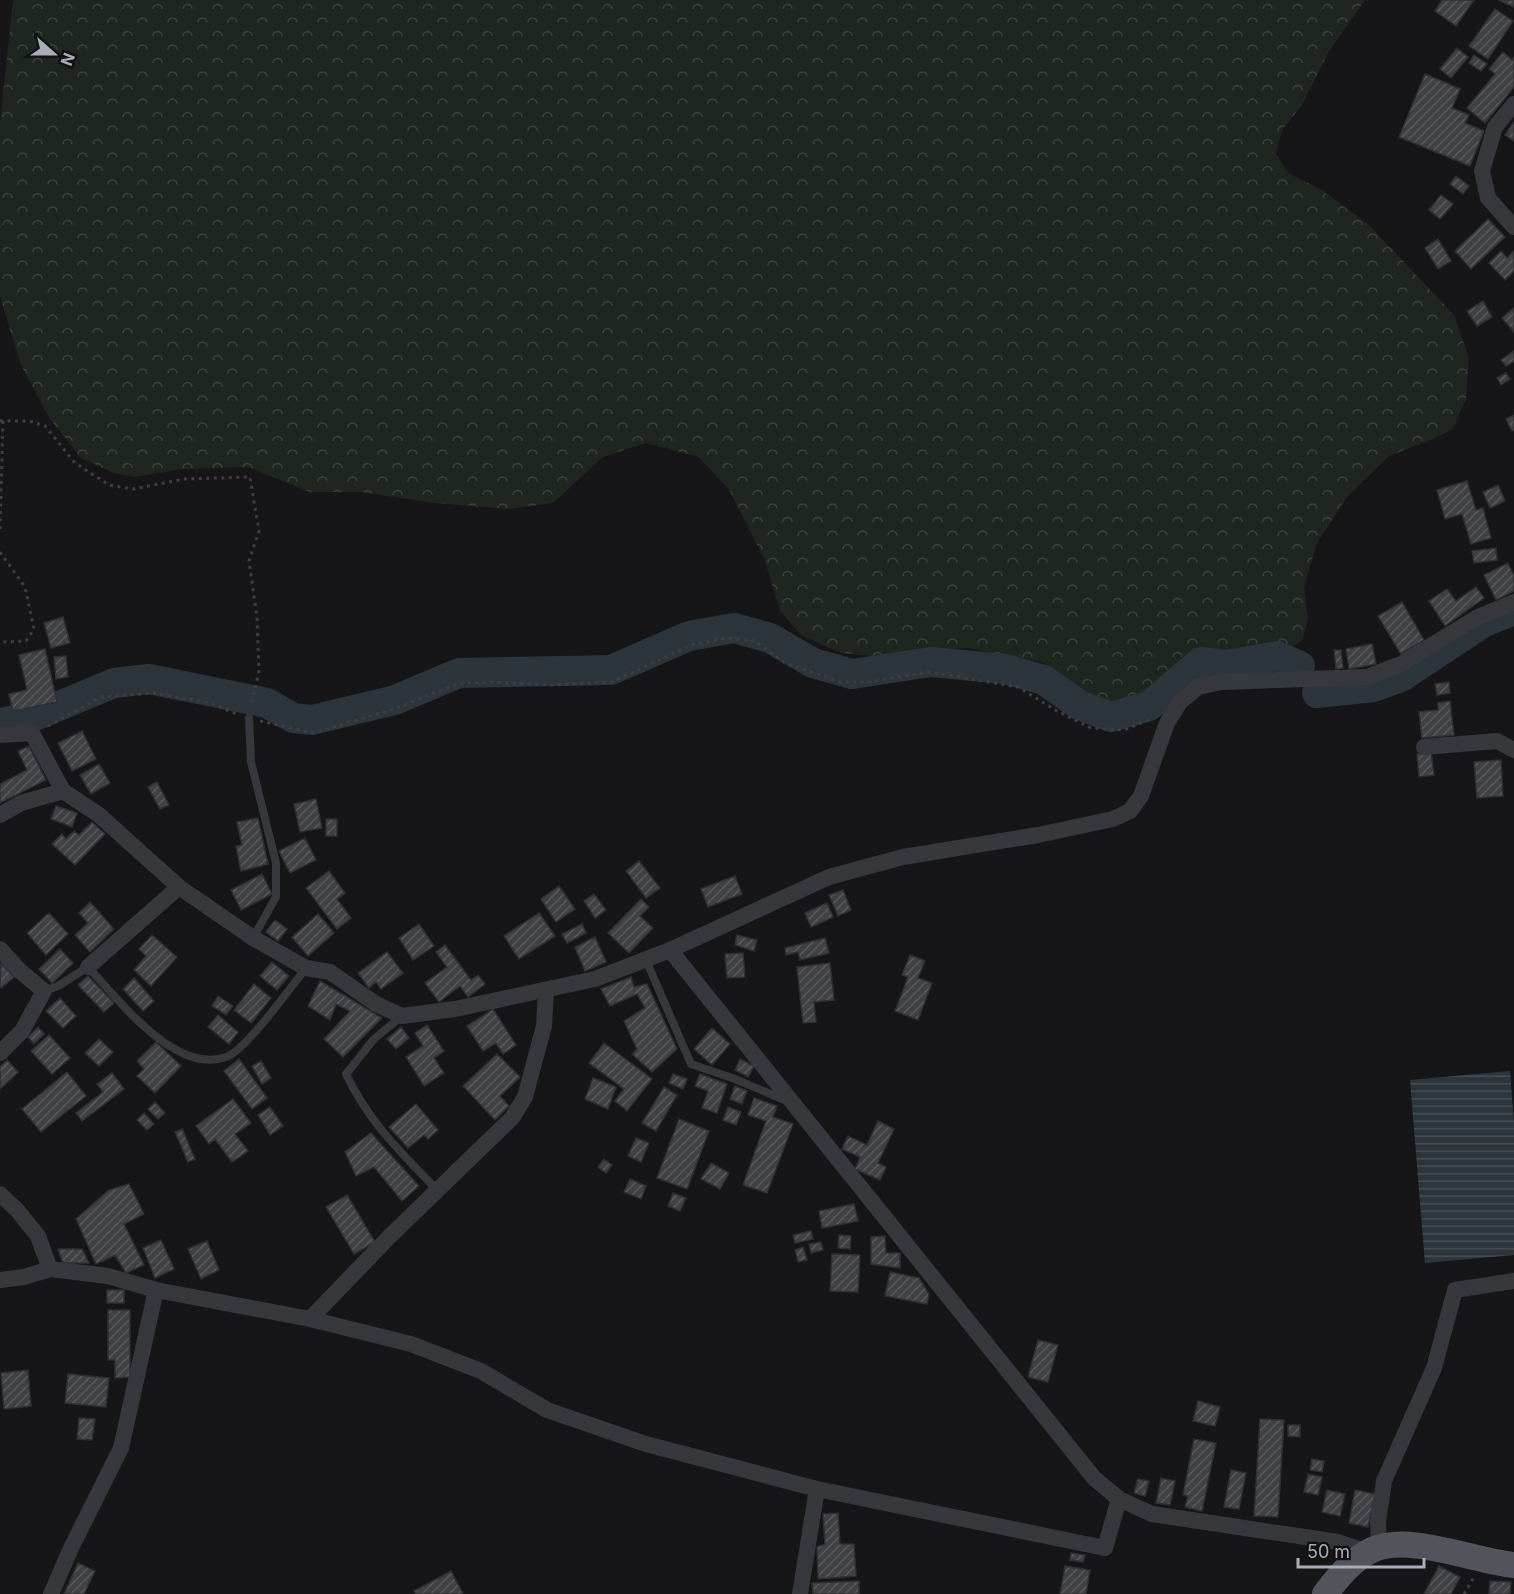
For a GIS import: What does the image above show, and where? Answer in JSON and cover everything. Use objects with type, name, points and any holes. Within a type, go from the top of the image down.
[{"type":"main road","points":[[1325,1594],[1345,1570],[1374,1550],[1404,1545],[1426,1546],[1483,1561],[1514,1565]]},
{"type":"street","points":[[1514,104],[1495,127],[1482,171],[1488,198],[1514,227]]},
{"type":"street","points":[[0,735],[32,733],[63,791],[99,814],[179,887],[253,938],[306,968],[330,972],[376,1004],[402,1016],[455,1009],[595,979],[670,950],[829,878],[903,857],[1038,835],[1113,819],[1130,811],[1141,796],[1167,723],[1180,702],[1198,687],[1222,682],[1367,676],[1401,664],[1476,618],[1514,602]]},
{"type":"street","points":[[1424,747],[1497,741],[1514,750]]},
{"type":"street","points":[[0,814],[21,803],[63,791]]},
{"type":"street","points":[[88,967],[179,887]]},
{"type":"street","points":[[0,949],[20,971],[44,991],[22,1031],[0,1053]]},
{"type":"street","points":[[670,950],[1094,1478],[1119,1499],[1152,1514],[1338,1542],[1374,1550],[1384,1480],[1434,1368],[1455,1290],[1514,1281]]},
{"type":"street","points":[[310,1319],[389,1237],[512,1118],[525,1097],[544,1026],[546,991]]},
{"type":"street","points":[[0,1194],[17,1210],[38,1236],[50,1269]]},
{"type":"street","points":[[0,1280],[24,1277],[50,1269],[108,1276],[156,1290],[310,1319],[411,1344],[481,1371],[547,1410],[646,1443],[817,1489],[1105,1548],[1119,1499]]},
{"type":"street","points":[[51,1594],[72,1546],[121,1448],[156,1290]]},
{"type":"street","points":[[800,1594],[817,1489]]},
{"type":"lane","points":[[249,718],[251,762],[276,863],[276,897],[253,938]]},
{"type":"lane","points":[[646,960],[691,1064],[735,1079],[793,1104]]},
{"type":"lane","points":[[44,991],[58,986],[88,967],[153,1035],[182,1053],[208,1060],[228,1056],[256,1031],[306,968]]},
{"type":"lane","points":[[402,1016],[375,1039],[346,1074],[356,1095],[378,1128],[438,1191]]},
{"type":"path","points":[[0,529],[1,421],[29,421],[45,426],[75,463],[110,485],[133,489],[184,479],[250,477],[259,531],[249,561],[257,617],[259,671],[254,692]]},
{"type":"path","points":[[0,552],[24,587],[34,629],[26,641],[3,642],[0,640]]},
{"type":"path","points":[[32,733],[56,723],[101,697],[153,693],[207,702],[249,718],[314,733],[394,709],[457,684],[488,682],[552,685],[612,682],[691,645],[726,638],[755,641],[785,663],[841,682],[868,682],[928,672],[1018,687],[1057,711],[1091,728],[1124,730],[1150,719],[1167,723]]},
{"type":"green space","points":[[13,0],[1365,0],[1329,51],[1302,105],[1282,130],[1276,154],[1288,173],[1320,189],[1368,224],[1454,315],[1469,358],[1466,399],[1453,429],[1389,456],[1347,497],[1317,543],[1304,587],[1308,619],[1302,641],[1284,651],[1249,651],[1227,654],[1201,652],[1141,695],[1113,707],[1085,696],[1044,663],[968,648],[873,656],[841,653],[801,635],[780,611],[764,558],[729,490],[699,457],[646,443],[603,457],[553,503],[509,509],[434,503],[361,492],[310,492],[248,467],[183,469],[134,477],[114,473],[81,458],[50,419],[20,363],[0,296],[0,123]]},
{"type":"shaded area","points":[[1510,1071],[1514,1123],[1514,1255],[1425,1263],[1410,1080]]},
{"type":"building","points":[[1442,0],[1474,0],[1456,26],[1435,11]]},
{"type":"building","points":[[1498,0],[1514,0],[1514,7]]},
{"type":"building","points":[[1495,9],[1513,21],[1488,59],[1469,46]]},
{"type":"building","points":[[1457,48],[1468,57],[1451,78],[1440,69]]},
{"type":"building","points":[[1503,52],[1512,60],[1514,57],[1514,87],[1485,123],[1467,108],[1495,74],[1489,69]]},
{"type":"building","points":[[1474,55],[1487,64],[1481,71],[1469,63]]},
{"type":"building","points":[[1425,74],[1460,89],[1452,108],[1469,115],[1465,123],[1484,131],[1470,166],[1399,137]]},
{"type":"building","points":[[1514,123],[1514,141],[1505,135]]},
{"type":"building","points":[[1456,176],[1469,186],[1463,194],[1450,184]]},
{"type":"building","points":[[1441,195],[1453,204],[1440,219],[1429,210]]},
{"type":"building","points":[[1488,219],[1505,237],[1471,269],[1455,251]]},
{"type":"building","points":[[1438,239],[1451,261],[1438,269],[1425,248]]},
{"type":"building","points":[[1501,251],[1507,258],[1514,251],[1514,271],[1505,280],[1489,263]]},
{"type":"building","points":[[1483,301],[1492,317],[1477,326],[1467,311]]},
{"type":"building","points":[[1514,308],[1514,332],[1502,318]]},
{"type":"building","points":[[1514,351],[1514,361],[1506,366],[1501,360]]},
{"type":"building","points":[[1506,373],[1510,379],[1501,385],[1497,378]]},
{"type":"building","points":[[1514,415],[1514,430],[1512,431],[1506,419]]},
{"type":"building","points":[[1467,481],[1476,510],[1483,508],[1491,538],[1471,544],[1462,514],[1445,519],[1437,490]]},
{"type":"building","points":[[1498,485],[1505,501],[1490,508],[1483,492]]},
{"type":"building","points":[[1496,548],[1497,560],[1474,563],[1472,551]]},
{"type":"building","points":[[1508,563],[1514,576],[1514,591],[1496,600],[1484,575]]},
{"type":"building","points":[[1476,587],[1484,598],[1445,626],[1429,601],[1447,589],[1456,601]]},
{"type":"building","points":[[1402,602],[1424,640],[1401,654],[1378,616]]},
{"type":"building","points":[[63,617],[70,643],[51,648],[44,623]]},
{"type":"building","points":[[1372,644],[1376,664],[1349,669],[1346,649]]},
{"type":"building","points":[[45,649],[57,702],[13,711],[9,694],[27,690],[19,655]]},
{"type":"building","points":[[1334,650],[1341,650],[1343,668],[1336,669]]},
{"type":"building","points":[[66,656],[68,677],[56,679],[54,657]]},
{"type":"building","points":[[1449,682],[1450,693],[1437,695],[1435,684]]},
{"type":"building","points":[[1450,701],[1454,735],[1422,738],[1419,712],[1438,710],[1438,703]]},
{"type":"building","points":[[82,731],[96,759],[72,771],[58,743]]},
{"type":"building","points":[[29,746],[46,780],[0,803],[0,784],[27,770],[18,751]]},
{"type":"building","points":[[1431,752],[1434,775],[1419,777],[1417,754]]},
{"type":"building","points":[[1501,760],[1503,796],[1477,798],[1474,762]]},
{"type":"building","points":[[99,764],[110,783],[91,794],[80,775]]},
{"type":"building","points":[[157,782],[169,805],[160,809],[148,787]]},
{"type":"building","points":[[316,799],[322,828],[300,832],[294,804]]},
{"type":"building","points":[[56,806],[77,813],[72,827],[51,819]]},
{"type":"building","points":[[258,818],[268,864],[241,871],[236,846],[242,845],[237,822]]},
{"type":"building","points":[[326,819],[337,819],[337,836],[326,836]]},
{"type":"building","points":[[92,822],[105,834],[75,865],[52,844],[62,834],[66,839],[74,831],[79,835]]},
{"type":"building","points":[[305,838],[316,860],[290,873],[279,851]]},
{"type":"building","points":[[639,861],[660,888],[646,898],[626,871]]},
{"type":"building","points":[[329,871],[345,893],[337,899],[351,918],[337,929],[306,888]]},
{"type":"building","points":[[262,874],[272,894],[241,910],[231,890]]},
{"type":"building","points":[[735,876],[742,894],[708,907],[701,889]]},
{"type":"building","points":[[559,886],[575,909],[556,922],[541,899]]},
{"type":"building","points":[[843,890],[851,910],[838,916],[829,895]]},
{"type":"building","points":[[594,894],[606,910],[595,918],[584,901]]},
{"type":"building","points":[[641,899],[649,907],[640,916],[653,928],[629,953],[608,933]]},
{"type":"building","points":[[90,902],[114,929],[90,952],[75,935],[88,923],[79,913]]},
{"type":"building","points":[[827,903],[833,917],[811,927],[805,913]]},
{"type":"building","points":[[49,913],[68,934],[46,955],[27,933]]},
{"type":"building","points":[[539,913],[555,936],[519,959],[504,936]]},
{"type":"building","points":[[318,914],[334,933],[308,956],[292,937]]},
{"type":"building","points":[[275,920],[287,929],[278,941],[266,932]]},
{"type":"building","points":[[419,924],[434,946],[413,960],[399,938]]},
{"type":"building","points":[[582,924],[586,933],[567,943],[562,934]]},
{"type":"building","points":[[152,935],[177,957],[151,986],[134,970],[146,956],[139,949]]},
{"type":"building","points":[[737,935],[757,940],[754,951],[735,945]]},
{"type":"building","points":[[595,937],[606,962],[585,971],[575,947]]},
{"type":"building","points":[[825,938],[829,953],[800,960],[798,952],[786,955],[785,948]]},
{"type":"building","points":[[445,945],[471,980],[478,975],[485,984],[468,997],[460,986],[439,1002],[425,983],[447,967],[436,952]]},
{"type":"building","points":[[60,949],[73,963],[52,983],[39,969]]},
{"type":"building","points":[[387,952],[403,973],[381,989],[376,982],[369,988],[358,973]]},
{"type":"building","points":[[743,953],[745,977],[727,978],[725,954]]},
{"type":"building","points":[[910,955],[925,961],[918,978],[932,983],[918,1020],[895,1011],[908,977],[902,975]]},
{"type":"building","points":[[272,962],[289,976],[277,990],[260,976]]},
{"type":"building","points":[[1,963],[14,977],[1,988],[0,987]]},
{"type":"building","points":[[830,963],[834,1000],[814,1002],[816,1022],[803,1023],[797,967]]},
{"type":"building","points":[[88,976],[114,1003],[104,1012],[78,985]]},
{"type":"building","points":[[631,977],[634,987],[647,984],[677,1049],[652,1072],[632,1054],[637,1049],[624,1021],[645,1008],[637,994],[610,1006],[601,989]]},
{"type":"building","points":[[134,978],[154,1001],[143,1011],[123,989]]},
{"type":"building","points":[[320,981],[382,1018],[343,1057],[324,1039],[350,1011],[336,1004],[330,1020],[308,1006]]},
{"type":"building","points":[[254,984],[271,998],[251,1023],[234,1010]]},
{"type":"building","points":[[218,996],[233,1006],[226,1015],[212,1006]]},
{"type":"building","points":[[60,998],[76,1016],[63,1028],[46,1011]]},
{"type":"building","points":[[493,1009],[516,1045],[503,1054],[496,1043],[483,1051],[467,1026]]},
{"type":"building","points":[[218,1015],[238,1032],[229,1044],[208,1027]]},
{"type":"building","points":[[427,1025],[444,1051],[434,1058],[444,1073],[424,1086],[406,1057],[423,1046],[415,1033]]},
{"type":"building","points":[[38,1027],[44,1034],[34,1044],[28,1037]]},
{"type":"building","points":[[401,1027],[409,1038],[396,1049],[387,1039]]},
{"type":"building","points":[[712,1028],[730,1044],[712,1065],[694,1049]]},
{"type":"building","points":[[49,1035],[70,1058],[52,1074],[31,1051]]},
{"type":"building","points":[[99,1039],[113,1052],[99,1066],[85,1053]]},
{"type":"building","points":[[156,1042],[181,1066],[155,1093],[137,1076],[144,1069],[137,1061]]},
{"type":"building","points":[[604,1043],[652,1079],[627,1111],[615,1101],[624,1089],[589,1063]]},
{"type":"building","points":[[497,1054],[520,1077],[500,1096],[509,1106],[495,1120],[463,1086]]},
{"type":"building","points":[[239,1059],[267,1098],[252,1109],[224,1071]]},
{"type":"building","points":[[740,1059],[754,1066],[748,1077],[735,1070]]},
{"type":"building","points":[[7,1060],[18,1072],[0,1089],[0,1067]]},
{"type":"building","points":[[261,1061],[271,1078],[262,1084],[252,1066]]},
{"type":"building","points":[[67,1072],[86,1096],[41,1132],[22,1109]]},
{"type":"building","points":[[112,1073],[124,1089],[82,1121],[76,1113],[103,1092],[97,1084]]},
{"type":"building","points":[[673,1074],[687,1079],[683,1089],[669,1083]]},
{"type":"building","points":[[700,1074],[727,1084],[717,1113],[702,1108],[708,1091],[695,1086]]},
{"type":"building","points":[[593,1078],[616,1087],[608,1109],[585,1099]]},
{"type":"building","points":[[735,1086],[747,1091],[742,1104],[730,1099]]},
{"type":"building","points":[[664,1087],[677,1095],[656,1131],[642,1123]]},
{"type":"building","points":[[754,1098],[777,1106],[773,1117],[793,1124],[767,1193],[743,1185],[766,1121],[748,1115]]},
{"type":"building","points":[[233,1099],[251,1123],[235,1134],[248,1151],[232,1162],[215,1139],[209,1144],[196,1126]]},
{"type":"building","points":[[155,1102],[165,1113],[158,1119],[148,1109]]},
{"type":"building","points":[[416,1104],[438,1130],[428,1139],[424,1135],[408,1148],[389,1127]]},
{"type":"building","points":[[270,1107],[283,1126],[270,1135],[258,1115]]},
{"type":"building","points":[[728,1107],[741,1112],[736,1125],[723,1120]]},
{"type":"building","points":[[144,1113],[154,1124],[147,1130],[137,1120]]},
{"type":"building","points":[[679,1119],[709,1131],[687,1189],[657,1178]]},
{"type":"building","points":[[878,1121],[894,1129],[878,1163],[886,1167],[880,1180],[855,1169],[860,1157],[842,1149],[848,1136],[867,1145]]},
{"type":"building","points":[[182,1129],[195,1159],[188,1162],[175,1132]]},
{"type":"building","points":[[371,1133],[419,1186],[402,1201],[374,1167],[356,1176],[345,1152]]},
{"type":"building","points":[[636,1138],[649,1143],[641,1162],[628,1156]]},
{"type":"building","points":[[604,1159],[612,1165],[606,1173],[598,1167]]},
{"type":"building","points":[[711,1163],[729,1173],[720,1189],[701,1179]]},
{"type":"building","points":[[630,1179],[646,1186],[641,1199],[624,1192]]},
{"type":"building","points":[[129,1184],[144,1214],[124,1224],[144,1265],[126,1273],[115,1255],[96,1264],[76,1219],[109,1190]]},
{"type":"building","points":[[673,1193],[686,1198],[680,1211],[668,1206]]},
{"type":"building","points":[[347,1195],[375,1242],[354,1254],[326,1207]]},
{"type":"building","points":[[854,1204],[858,1221],[822,1228],[819,1211]]},
{"type":"building","points":[[811,1231],[813,1239],[795,1243],[793,1235]]},
{"type":"building","points":[[839,1235],[851,1236],[850,1249],[838,1248]]},
{"type":"building","points":[[885,1236],[886,1253],[900,1253],[900,1268],[871,1264],[871,1237]]},
{"type":"building","points":[[161,1240],[174,1269],[155,1278],[143,1248]]},
{"type":"building","points":[[207,1241],[219,1270],[201,1279],[188,1249]]},
{"type":"building","points":[[821,1242],[823,1250],[811,1253],[809,1244]]},
{"type":"building","points":[[803,1247],[807,1260],[798,1262],[795,1250]]},
{"type":"building","points":[[58,1249],[82,1249],[89,1263],[63,1263]]},
{"type":"building","points":[[832,1254],[860,1255],[858,1292],[830,1291]]},
{"type":"building","points":[[890,1272],[919,1278],[929,1294],[927,1304],[885,1296]]},
{"type":"building","points":[[107,1290],[124,1290],[124,1303],[107,1303]]},
{"type":"building","points":[[108,1310],[130,1310],[130,1377],[115,1378],[115,1360],[108,1360]]},
{"type":"building","points":[[1038,1340],[1058,1345],[1048,1382],[1028,1377]]},
{"type":"building","points":[[28,1370],[31,1406],[4,1409],[1,1373]]},
{"type":"building","points":[[68,1374],[109,1378],[106,1407],[65,1403]]},
{"type":"building","points":[[1198,1401],[1220,1407],[1215,1426],[1193,1421]]},
{"type":"building","points":[[79,1418],[95,1419],[92,1440],[77,1439]]},
{"type":"building","points":[[1260,1419],[1284,1420],[1278,1517],[1254,1516]]},
{"type":"building","points":[[1288,1425],[1300,1425],[1300,1437],[1288,1436]]},
{"type":"building","points":[[1194,1439],[1216,1443],[1202,1511],[1185,1507],[1188,1496],[1183,1495]]},
{"type":"building","points":[[1312,1459],[1324,1461],[1322,1472],[1310,1470]]},
{"type":"building","points":[[1231,1470],[1246,1473],[1239,1509],[1224,1507]]},
{"type":"building","points":[[1308,1474],[1322,1477],[1318,1495],[1304,1492]]},
{"type":"building","points":[[1161,1478],[1175,1481],[1170,1505],[1156,1503]]},
{"type":"building","points":[[1138,1479],[1149,1481],[1145,1496],[1134,1493]]},
{"type":"building","points":[[1327,1490],[1345,1494],[1340,1516],[1322,1512]]},
{"type":"building","points":[[1355,1490],[1375,1494],[1368,1527],[1349,1523]]},
{"type":"building","points":[[838,1513],[840,1544],[854,1544],[856,1576],[818,1579],[817,1547],[825,1544],[823,1514]]},
{"type":"building","points":[[1071,1553],[1085,1555],[1083,1562],[1070,1560]]},
{"type":"building","points":[[78,1563],[95,1571],[84,1594],[64,1594]]},
{"type":"building","points":[[1065,1566],[1090,1570],[1086,1594],[1060,1594]]},
{"type":"building","points":[[1439,1566],[1460,1577],[1451,1594],[1424,1594]]},
{"type":"building","points":[[451,1571],[463,1594],[416,1594],[414,1591]]},
{"type":"building","points":[[859,1581],[859,1594],[813,1594],[812,1583]]},
{"type":"building","points":[[1490,1581],[1511,1582],[1510,1594],[1489,1594]]},
{"type":"waterway","points":[[1317,693],[1374,687],[1401,677],[1484,622],[1507,613]]},
{"type":"waterway","points":[[0,723],[35,716],[114,683],[149,679],[267,703],[293,718],[312,720],[395,700],[459,673],[611,670],[689,636],[734,628],[770,638],[813,663],[852,674],[931,662],[1005,669],[1044,680],[1079,705],[1111,717],[1149,706],[1201,662],[1227,665],[1277,656],[1300,666]]}]
